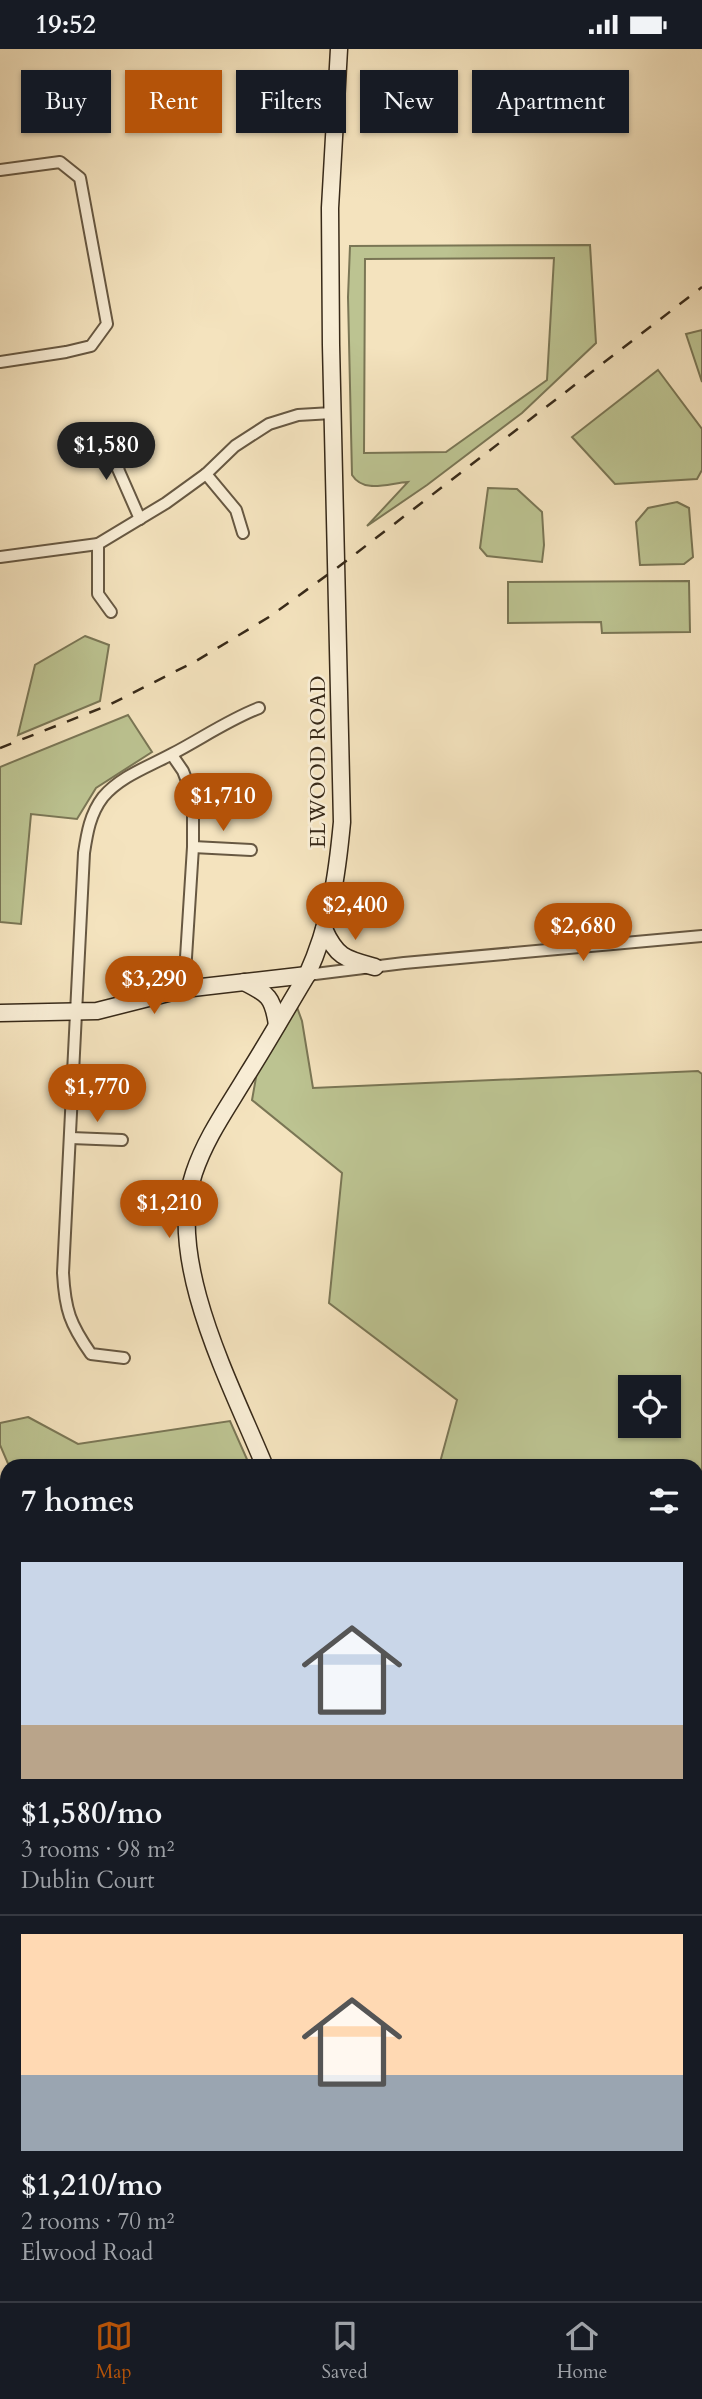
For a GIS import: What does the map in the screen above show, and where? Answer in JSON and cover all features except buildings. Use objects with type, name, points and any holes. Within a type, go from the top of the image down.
[{"type":"main road","name":"ELWOOD ROAD","points":[[262,1459],[198,1298],[188,1259],[187,1234],[191,1183],[195,1171],[219,1118],[307,975],[324,929],[337,877],[342,822],[330,208],[338,49]]},
{"type":"main road","points":[[324,929],[333,948],[344,958],[375,967]]},
{"type":"main road","points":[[0,1013],[77,1013],[114,1008],[184,989],[307,975]]},
{"type":"main road","points":[[244,982],[266,993],[274,1006],[277,1025]]},
{"type":"street","points":[[0,170],[60,162],[80,178],[107,324],[91,346],[0,362]]},
{"type":"street","points":[[0,557],[98,544],[206,474],[235,446],[269,424],[298,415],[332,413]]},
{"type":"street","points":[[127,441],[118,469],[140,519]]},
{"type":"street","points":[[206,474],[236,510],[243,533]]},
{"type":"street","points":[[98,544],[98,594],[111,612]]},
{"type":"street","points":[[124,1358],[91,1354],[70,1320],[64,1297],[83,853],[92,814],[114,787],[140,769],[172,755],[236,717],[259,708]]},
{"type":"street","points":[[172,755],[183,771],[190,789],[193,847],[184,989]]},
{"type":"street","points":[[193,847],[251,850]]},
{"type":"street","points":[[307,975],[702,936]]},
{"type":"street","points":[[71,1138],[122,1140]]},
{"type":"green space","points":[[590,245],[596,343],[522,413],[427,485],[367,526],[408,482],[370,486],[357,481],[352,475],[348,297],[350,246]],"holes":[[[554,258],[547,380],[446,452],[364,453],[365,259]]]},
{"type":"green space","points":[[702,330],[702,382],[686,334]]},
{"type":"green space","points":[[658,370],[702,429],[702,470],[697,479],[615,484],[572,437]]},
{"type":"green space","points":[[488,488],[517,489],[542,512],[542,562],[487,556],[480,548]]},
{"type":"green space","points":[[677,502],[689,508],[693,557],[684,564],[640,565],[636,522],[648,508]]},
{"type":"green space","points":[[689,581],[690,632],[602,633],[601,622],[508,623],[508,582]]},
{"type":"green space","points":[[85,636],[109,645],[100,701],[18,735],[35,665]]},
{"type":"green space","points":[[128,715],[152,752],[96,788],[77,819],[31,814],[21,924],[0,922],[0,767]]},
{"type":"green space","points":[[290,988],[302,1021],[313,1088],[698,1071],[702,1074],[702,1459],[441,1459],[457,1400],[329,1303],[342,1173],[252,1100],[263,1038]]},
{"type":"green space","points":[[28,1417],[78,1444],[230,1421],[247,1459],[6,1459],[0,1445],[0,1423]]},
{"type":"railway","points":[[0,748],[109,705],[196,661],[269,617],[337,568],[702,287]]}]
